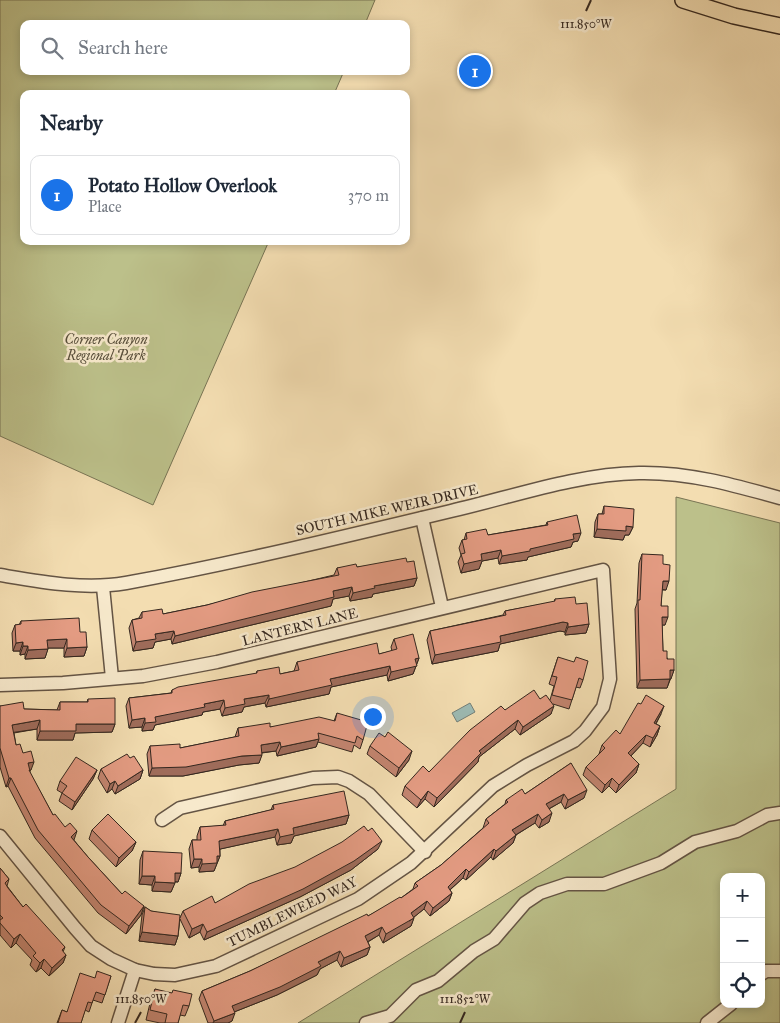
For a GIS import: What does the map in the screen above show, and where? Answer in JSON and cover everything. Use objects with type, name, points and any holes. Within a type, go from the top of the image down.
[{"type":"main road","points":[[684,0],[734,16],[780,26]]},
{"type":"street","name":"SOUTH MIKE WEIR DRIVE","points":[[0,575],[68,585],[102,587],[164,576],[422,518],[566,483],[639,472],[703,478],[780,498]]},
{"type":"street","points":[[422,518],[442,607]]},
{"type":"street","name":"LANTERN LANE","points":[[0,685],[63,684],[143,676],[217,662],[603,570]]},
{"type":"street","name":"TUMBLEWEED WAY","points":[[0,836],[91,946],[111,959],[135,970],[176,976],[216,966],[358,900],[424,852],[493,786],[527,765],[574,741],[596,719],[608,694],[610,679],[603,570]]},
{"type":"street","points":[[102,587],[112,678]]},
{"type":"street","points":[[162,820],[180,808],[312,778],[338,777],[349,780],[369,794],[424,852]]},
{"type":"street","points":[[366,1023],[390,1016],[416,990],[438,981],[474,951],[494,939],[525,903],[540,893],[567,884],[604,884],[661,863],[695,842],[737,831],[766,815],[780,813]]},
{"type":"street","points":[[118,1023],[135,970]]},
{"type":"street","points":[[765,972],[780,971]]},
{"type":"street","points":[[707,1023],[726,1008]]},
{"type":"green space","name":"Corner Canyon Regional Park","points":[[0,0],[375,0],[367,20],[20,20],[20,75],[342,75],[336,90],[20,90],[20,245],[267,245],[153,505],[0,436]]},
{"type":"green space","points":[[676,497],[780,523],[780,1023],[298,1023],[676,789]]},
{"type":"water","points":[[470,703],[475,712],[457,722],[452,713]]},
{"type":"building","points":[[604,506],[634,509],[633,527],[626,526],[626,531],[597,529],[598,514],[604,514]]},
{"type":"building","points":[[577,515],[581,533],[573,534],[574,539],[530,549],[530,551],[502,556],[501,550],[481,554],[482,560],[464,564],[461,554],[465,553],[462,540],[467,539],[466,533],[486,529],[488,535],[548,525],[547,522]]},
{"type":"building","points":[[642,554],[663,555],[663,564],[670,565],[669,581],[663,581],[661,606],[668,606],[668,617],[662,617],[663,651],[667,651],[667,659],[674,659],[674,670],[670,670],[670,679],[640,680],[638,600],[640,600]]},
{"type":"building","points":[[406,558],[407,562],[414,561],[417,578],[374,586],[375,588],[353,593],[352,587],[333,591],[334,597],[175,636],[174,631],[155,634],[156,639],[136,642],[132,620],[142,618],[142,612],[162,609],[163,614],[207,605],[252,592],[339,575],[337,568],[356,564],[357,567]]},
{"type":"building","points":[[575,597],[576,604],[587,603],[589,624],[568,627],[568,623],[563,622],[500,636],[501,642],[435,655],[430,631],[506,615],[505,611],[555,601],[555,599]]},
{"type":"building","points":[[79,618],[80,632],[86,632],[87,647],[67,648],[67,639],[47,640],[48,649],[28,650],[28,646],[23,646],[23,642],[16,643],[15,625],[21,624],[21,621]]},
{"type":"building","points":[[413,634],[419,658],[415,659],[417,666],[391,672],[390,666],[330,679],[332,685],[269,699],[269,695],[244,699],[245,704],[225,708],[224,700],[204,704],[205,707],[155,717],[156,722],[145,723],[145,718],[132,720],[129,698],[172,693],[172,690],[178,687],[257,673],[257,671],[279,667],[280,674],[299,670],[297,662],[377,643],[379,654],[397,649],[394,639]]},
{"type":"building","points":[[558,657],[574,662],[576,657],[588,661],[583,680],[579,678],[572,700],[552,695],[557,677],[552,676]]},
{"type":"building","points":[[534,690],[540,699],[546,695],[554,706],[523,727],[518,720],[479,751],[481,753],[437,798],[428,791],[421,800],[405,786],[423,766],[429,772],[470,730],[501,706],[505,710]]},
{"type":"building","points":[[646,695],[664,706],[654,723],[660,726],[653,738],[646,735],[628,753],[639,764],[619,785],[612,778],[605,785],[586,767],[605,748],[602,745],[616,730],[620,734],[638,703],[641,704]]},
{"type":"building","points":[[115,698],[115,724],[76,724],[76,731],[40,731],[40,720],[12,725],[16,745],[20,744],[23,753],[31,751],[34,762],[28,763],[29,770],[53,815],[55,814],[65,827],[70,823],[77,831],[71,837],[122,894],[125,891],[144,906],[129,926],[101,905],[38,830],[11,778],[9,778],[0,748],[0,706],[23,702],[24,709],[60,710],[60,702],[88,702],[88,699]]},
{"type":"building","points":[[337,713],[368,722],[363,740],[357,736],[355,743],[318,733],[319,739],[281,747],[280,742],[261,745],[262,755],[242,756],[186,767],[152,768],[150,746],[180,744],[180,748],[239,736],[238,728],[270,723],[270,727],[319,717],[335,721]]},
{"type":"building","points":[[388,732],[412,751],[399,768],[370,746],[379,733],[385,737]]},
{"type":"building","points":[[127,754],[130,758],[134,756],[143,770],[118,786],[115,781],[110,784],[101,769]]},
{"type":"building","points":[[76,757],[97,770],[75,802],[62,793],[67,786],[60,781]]},
{"type":"building","points":[[571,763],[587,790],[568,800],[564,794],[546,804],[552,813],[542,820],[538,814],[512,830],[516,835],[496,851],[494,849],[469,872],[466,869],[448,887],[452,893],[433,908],[427,901],[411,913],[414,918],[386,934],[382,927],[365,936],[370,947],[344,958],[340,951],[318,962],[321,966],[280,987],[232,1006],[235,1013],[214,1021],[202,991],[250,971],[367,914],[368,916],[401,898],[418,886],[415,883],[441,865],[489,823],[486,819],[508,802],[506,800],[522,789],[525,794]]},
{"type":"building","points":[[344,791],[349,815],[293,828],[294,834],[280,837],[278,829],[219,841],[220,856],[217,856],[217,863],[202,864],[202,859],[194,859],[192,840],[201,840],[200,827],[226,825],[225,821],[274,809],[273,805]]},
{"type":"building","points":[[108,814],[136,842],[119,858],[92,830]]},
{"type":"building","points":[[364,826],[368,831],[372,828],[382,841],[354,861],[303,889],[207,932],[203,924],[192,929],[183,911],[212,896],[215,903],[249,884],[295,867],[342,842]]},
{"type":"building","points":[[143,851],[182,853],[181,873],[175,873],[175,883],[155,882],[155,876],[142,876]]},
{"type":"building","points":[[0,868],[9,879],[5,883],[23,907],[26,904],[65,947],[62,950],[66,955],[52,968],[44,959],[40,963],[33,956],[36,953],[20,934],[14,939],[0,923],[0,920],[3,918],[0,915]]},
{"type":"building","points":[[145,907],[151,911],[180,915],[178,936],[142,932]]},
{"type":"building","points":[[97,971],[111,976],[105,995],[96,992],[92,1003],[88,1002],[81,1023],[58,1023],[62,1010],[67,1012],[80,973],[95,978]]},
{"type":"building","points":[[155,989],[172,993],[173,990],[192,994],[189,1006],[183,1005],[178,1023],[165,1023],[167,1014],[150,1010]]},
{"type":"place","name":"Potato Hollow Overlook","points":[[475,71]]}]
